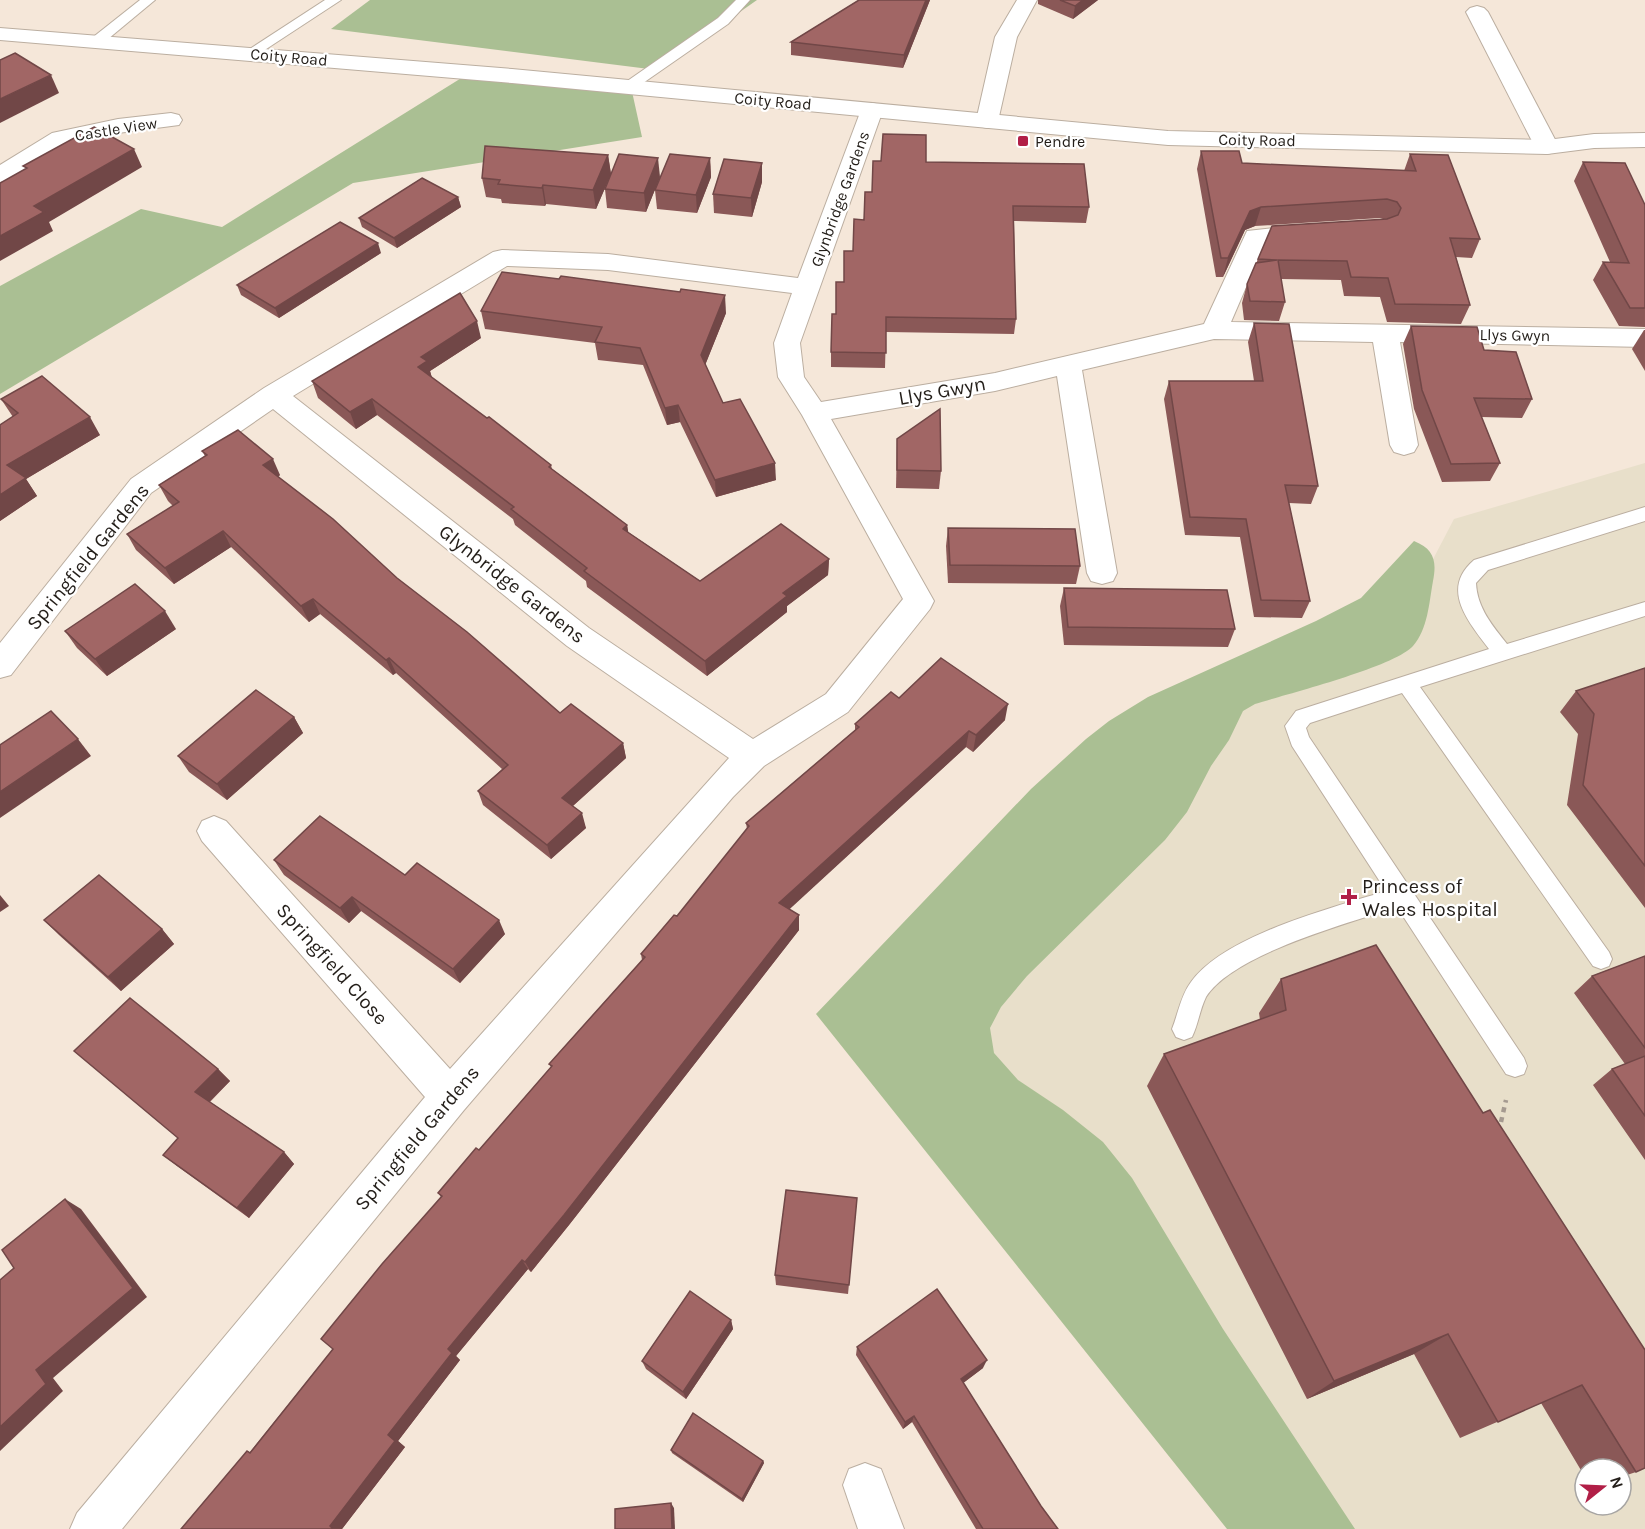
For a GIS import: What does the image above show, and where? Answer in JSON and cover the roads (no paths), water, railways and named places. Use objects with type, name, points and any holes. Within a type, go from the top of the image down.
[{"type":"street","points":[[987,121],[1006,37],[1027,0]]},
{"type":"street","points":[[1477,12],[1547,147]]},
{"type":"street","name":"Coity Road","points":[[0,33],[628,87],[1168,138],[1547,147],[1594,141],[1645,140]]},
{"type":"street","name":"Glynbridge Gardens","points":[[808,287],[608,262],[502,258],[274,395],[578,637],[752,756],[837,703],[919,601],[814,413],[791,377],[787,343],[808,287],[872,110]]},
{"type":"street","name":"Castle View","points":[[0,175],[60,138],[118,126],[171,120]]},
{"type":"street","name":"Coity Road","points":[[1547,147],[1603,163],[1614,163]]},
{"type":"street","points":[[1214,330],[1256,236],[1335,231]]},
{"type":"street","name":"Llys Gwyn","points":[[814,413],[995,382],[1214,330],[1645,338]]},
{"type":"street","points":[[1385,332],[1404,445]]},
{"type":"street","points":[[1068,364],[1102,573]]},
{"type":"street","name":"Springfield Gardens","points":[[0,666],[141,486],[274,395]]},
{"type":"street","name":"Springfield Gardens","points":[[93,1529],[450,1097],[721,787],[752,756]]},
{"type":"street","name":"Springfield Close","points":[[214,831],[450,1097]]},
{"type":"street","points":[[865,1485],[881,1529]]},
{"type":"lane","points":[[97,41],[148,0]]},
{"type":"lane","points":[[249,54],[334,0]]},
{"type":"lane","points":[[628,87],[723,21],[743,0]]},
{"type":"lane","points":[[1502,652],[1476,617],[1465,587],[1469,576],[1481,565],[1645,514]]},
{"type":"lane","points":[[1515,1066],[1400,896],[1299,740],[1295,726],[1303,717],[1502,652],[1645,609]]},
{"type":"lane","points":[[1406,683],[1601,959]]},
{"type":"lane","points":[[1184,1029],[1198,991],[1212,974],[1228,962],[1278,939],[1400,896]]},
{"type":"place","name":"Pendre","points":[[1023,141]]},
{"type":"place","name":"Princess of Wales Hospital","points":[[1349,897]]}]
